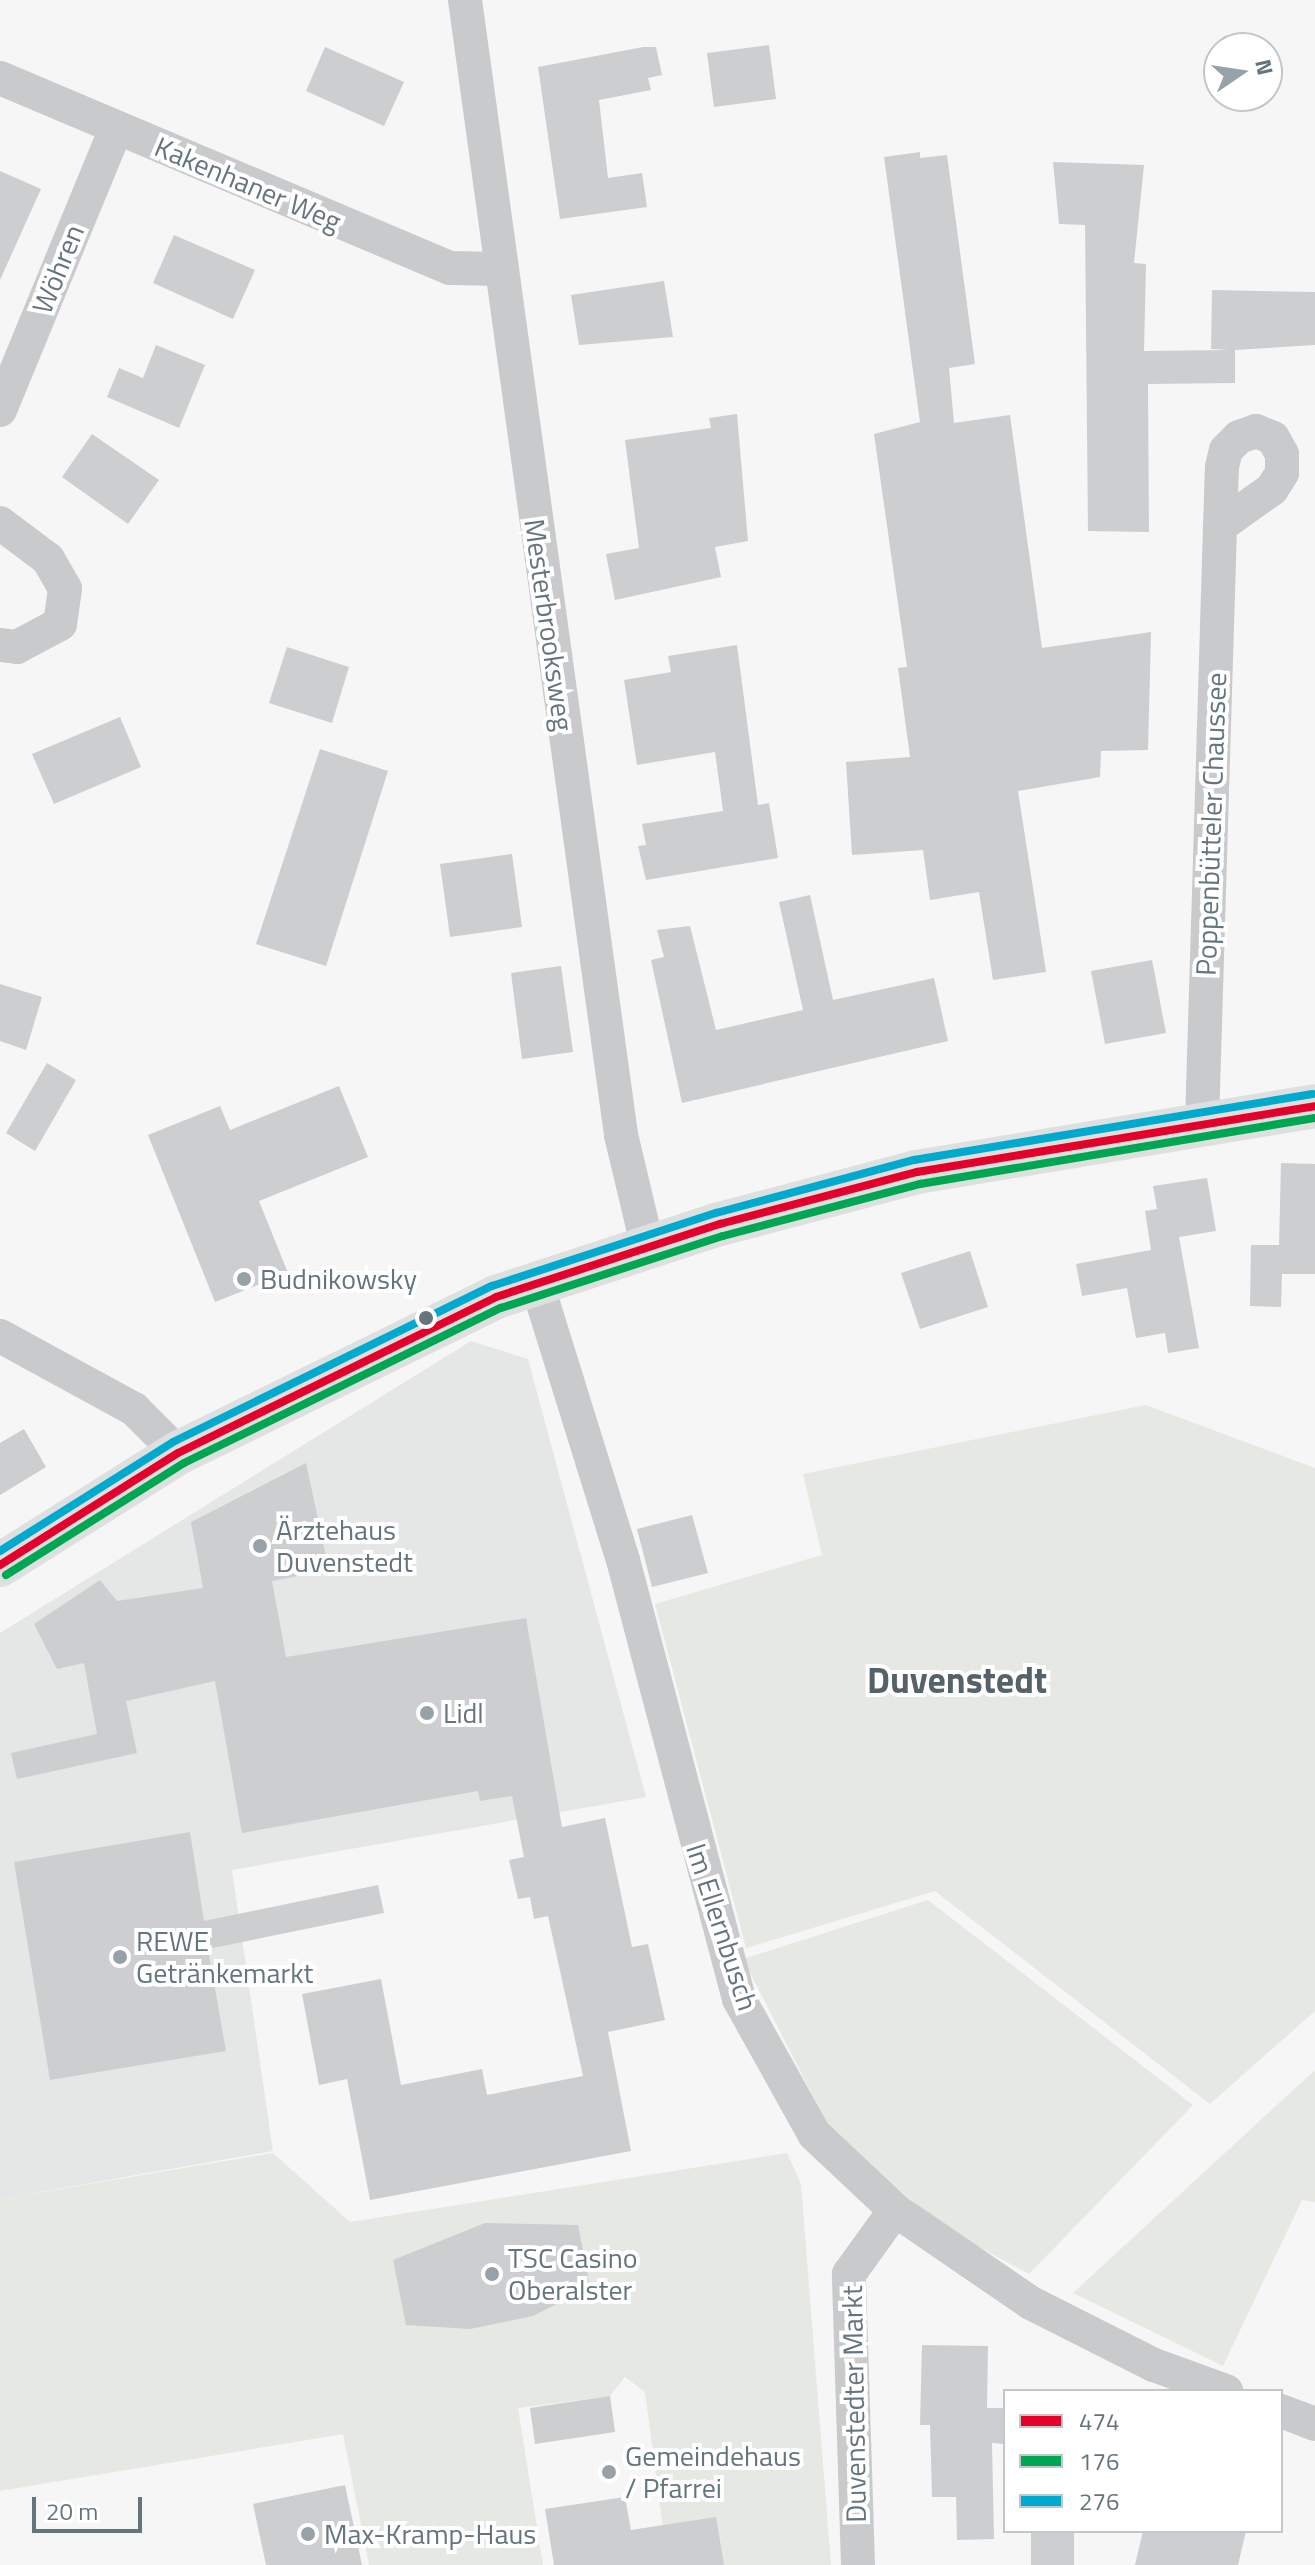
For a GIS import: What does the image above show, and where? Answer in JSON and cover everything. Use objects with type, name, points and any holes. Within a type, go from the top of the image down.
[{"type":"main road","points":[[0,1565],[178,1453],[426,1327],[537,1284],[648,1248],[917,1172],[1315,1106]]},
{"type":"street","name":"Mesterbrooksweg","points":[[465,0],[621,1135],[648,1248]]},
{"type":"street","name":"Kakenhaner Weg","points":[[0,78],[450,268],[500,269]]},
{"type":"street","name":"Wöhren","points":[[0,410],[116,129]]},
{"type":"street","points":[[0,523],[48,559],[65,589],[60,624],[17,647],[0,645]]},
{"type":"street","name":"Poppenbütteler Chaussee","points":[[1202,1123],[1220,526]]},
{"type":"street","name":"Im Ellernbusch","points":[[537,1284],[623,1560],[739,1999],[814,2134],[895,2210],[1031,2303],[1154,2365],[1220,2389]]},
{"type":"street","points":[[0,1336],[134,1409],[178,1453]]},
{"type":"street","name":"Duvenstedter Markt","points":[[858,2565],[849,2274],[895,2210]]},
{"type":"street","points":[[1283,2412],[1315,2424]]},
{"type":"shaded area","points":[[471,1341],[528,1359],[646,1797],[232,1870],[273,2151],[0,2199],[0,1633]]},
{"type":"shaded area","points":[[1146,1405],[1315,1468],[1315,2011],[1210,2104],[935,1891],[746,1948],[655,1604],[822,1555],[803,1474]]},
{"type":"shaded area","points":[[928,1900],[1193,2105],[1029,2274],[957,2235],[837,2143],[743,1959]]},
{"type":"shaded area","points":[[1315,2070],[1315,2202],[1302,2200],[1223,2366],[1073,2293]]},
{"type":"shaded area","points":[[273,2153],[350,2222],[787,2153],[801,2184],[831,2565],[668,2565],[645,2392],[625,2377],[610,2396],[518,2408],[543,2565],[369,2565],[343,2434],[0,2491],[0,2199]]},
{"type":"building","points":[[769,45],[776,99],[714,107],[707,53]]},
{"type":"building","points":[[325,47],[404,82],[384,126],[306,91]]},
{"type":"building","points":[[656,47],[662,75],[648,78],[651,90],[599,100],[608,178],[642,173],[647,207],[560,219],[538,67]]},
{"type":"building","points":[[920,152],[920,158],[947,155],[975,364],[949,368],[954,423],[1010,415],[1042,648],[1151,632],[1148,750],[1101,751],[1100,777],[1018,791],[1046,972],[993,980],[979,892],[930,900],[923,850],[852,855],[846,762],[910,757],[898,668],[907,667],[874,434],[920,422],[884,157]]},
{"type":"building","points":[[1053,162],[1144,165],[1134,263],[1146,264],[1144,351],[1229,350],[1211,349],[1212,290],[1315,292],[1315,345],[1235,350],[1235,383],[1148,384],[1149,532],[1088,531],[1085,225],[1059,224]]},
{"type":"building","points":[[0,171],[41,189],[0,280]]},
{"type":"building","points":[[174,235],[255,270],[233,319],[153,283]]},
{"type":"building","points":[[664,281],[673,337],[579,345],[571,295]]},
{"type":"building","points":[[156,345],[205,365],[179,428],[107,397],[119,368],[143,378]]},
{"type":"building","points":[[737,414],[748,541],[715,547],[721,577],[615,600],[606,554],[639,548],[625,440],[711,428],[709,418]]},
{"type":"building","points":[[92,434],[159,480],[128,524],[62,477]]},
{"type":"building","points":[[737,645],[758,805],[769,803],[778,858],[646,880],[638,846],[646,845],[642,824],[723,811],[715,752],[637,765],[624,680],[671,672],[668,656]]},
{"type":"building","points":[[287,647],[349,667],[332,723],[269,703]]},
{"type":"building","points":[[120,717],[141,767],[54,804],[32,754]]},
{"type":"building","points":[[320,749],[388,771],[326,966],[256,944]]},
{"type":"building","points":[[512,854],[522,927],[450,937],[440,864]]},
{"type":"building","points":[[810,895],[833,1000],[934,978],[948,1041],[682,1103],[651,960],[664,957],[657,930],[690,926],[716,1030],[803,1010],[779,902]]},
{"type":"building","points":[[1152,960],[1166,1033],[1105,1044],[1091,971]]},
{"type":"building","points":[[561,966],[573,1052],[522,1059],[511,973]]},
{"type":"building","points":[[0,984],[42,997],[26,1050],[0,1041]]},
{"type":"building","points":[[47,1063],[76,1080],[35,1151],[6,1133]]},
{"type":"building","points":[[339,1086],[368,1157],[259,1201],[288,1273],[215,1302],[148,1135],[220,1106],[230,1130]]},
{"type":"building","points":[[1281,1163],[1315,1164],[1315,1274],[1282,1274],[1281,1307],[1250,1306],[1251,1245],[1279,1245]]},
{"type":"building","points":[[1207,1178],[1216,1231],[1179,1237],[1199,1348],[1168,1353],[1165,1333],[1136,1338],[1127,1288],[1082,1296],[1076,1264],[1151,1250],[1145,1211],[1157,1209],[1153,1186]]},
{"type":"building","points":[[970,1251],[988,1307],[920,1329],[901,1273]]},
{"type":"building","points":[[24,1429],[46,1467],[0,1495],[0,1443]]},
{"type":"building","points":[[306,1463],[329,1570],[272,1581],[286,1657],[526,1618],[562,1827],[605,1818],[632,1947],[648,1944],[665,2020],[608,2032],[631,2151],[370,2200],[347,2079],[319,2085],[302,1994],[381,1979],[401,2085],[482,2069],[487,2095],[583,2076],[548,1916],[534,1919],[530,1897],[518,1899],[509,1860],[524,1857],[512,1796],[480,1801],[478,1791],[242,1833],[215,1681],[126,1701],[137,1753],[17,1779],[11,1753],[97,1734],[84,1663],[57,1669],[34,1624],[100,1580],[117,1601],[203,1588],[191,1522]]},
{"type":"building","points":[[692,1515],[708,1573],[652,1587],[637,1529]]},
{"type":"building","name":"REWE Getränkemarkt","points":[[190,1832],[204,1921],[378,1885],[384,1913],[208,1949],[226,2051],[50,2080],[14,1862]]},
{"type":"building","name":"TSC Casino Oberalster","points":[[485,2223],[578,2225],[590,2287],[533,2316],[470,2329],[406,2325],[393,2260]]},
{"type":"building","points":[[922,2345],[988,2346],[987,2408],[1003,2408],[1003,2444],[992,2443],[994,2539],[957,2540],[956,2497],[932,2497],[930,2425],[920,2425]]},
{"type":"building","points":[[610,2396],[615,2432],[535,2444],[530,2408]]},
{"type":"building","name":"Max-Kramp-Haus","points":[[345,2485],[362,2565],[266,2565],[253,2504]]},
{"type":"building","points":[[625,2497],[631,2530],[716,2517],[724,2565],[554,2565],[545,2509]]},
{"type":"building","points":[[1031,2533],[1074,2533],[1074,2565],[1031,2565]]},
{"type":"building","points":[[1143,2533],[1246,2533],[1238,2565],[1135,2565]]},
{"type":"transit line","name":"276","points":[[0,1551],[173,1442],[492,1286],[716,1213],[914,1160],[1313,1094]]},
{"type":"transit line","name":"474","points":[[0,1565],[178,1453],[496,1297],[720,1224],[917,1172],[1315,1106]]},
{"type":"transit line","name":"176","points":[[6,1575],[184,1463],[501,1308],[723,1236],[920,1184],[1315,1118]]},
{"type":"place","name":"Budnikowsky","points":[[244,1279]]},
{"type":"place","name":"Ärztehaus Duvenstedt","points":[[260,1546]]},
{"type":"place","name":"Lidl","points":[[427,1713]]},
{"type":"place","name":"REWE Getränkemarkt","points":[[120,1957]]},
{"type":"place","name":"TSC Casino Oberalster","points":[[492,2274]]},
{"type":"place","name":"Gemeindehaus / Pfarrei","points":[[609,2472]]},
{"type":"place","name":"Max-Kramp-Haus","points":[[308,2534]]},
{"type":"district","name":"Duvenstedt","points":[[957,1680]]}]
